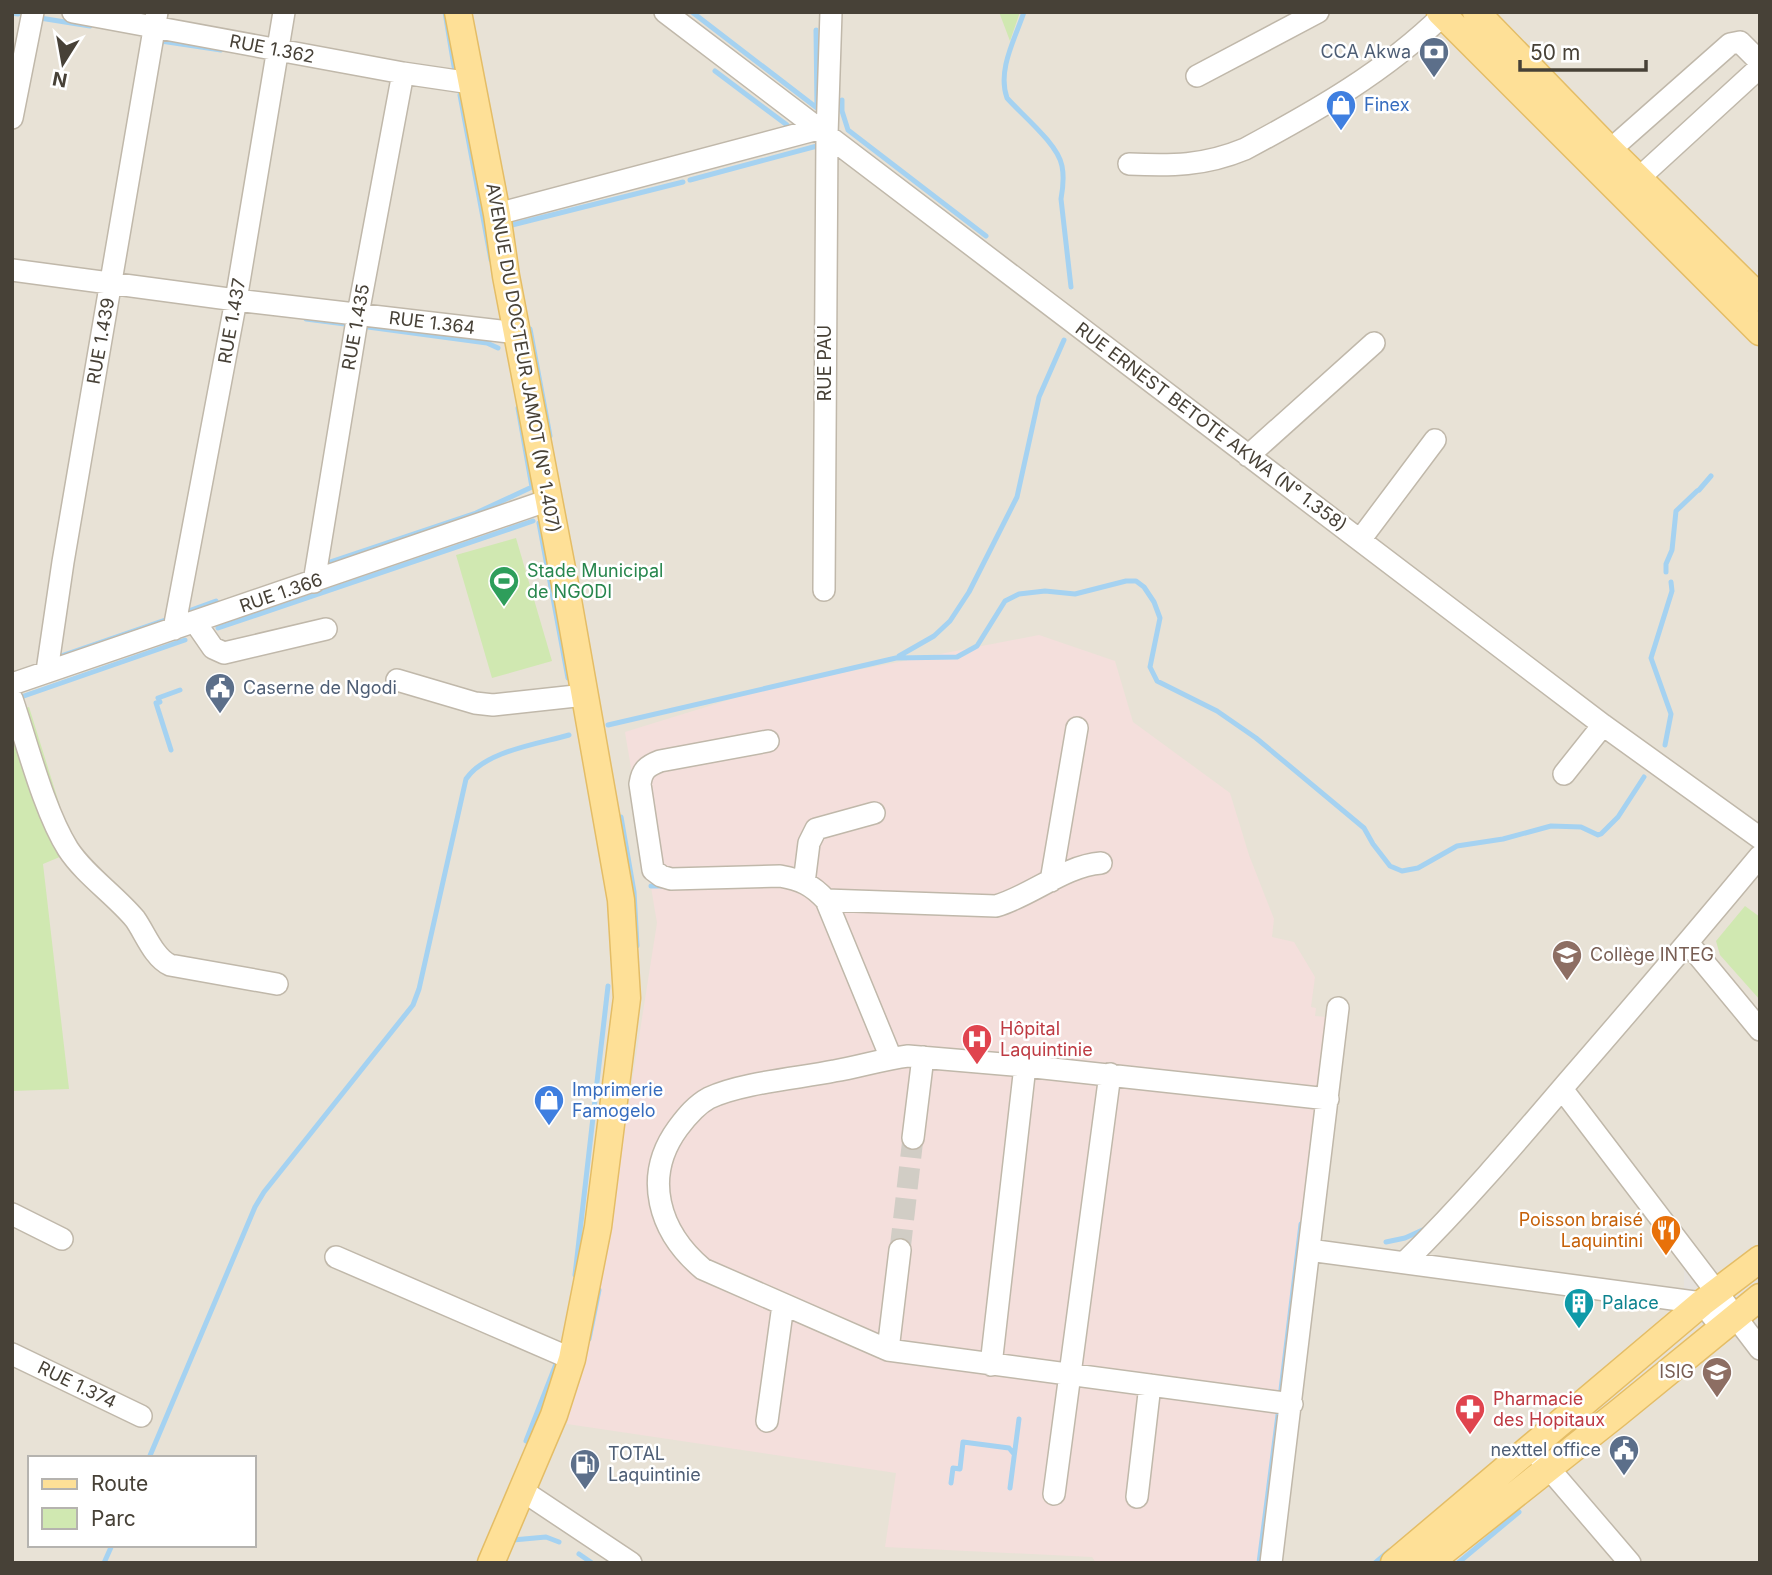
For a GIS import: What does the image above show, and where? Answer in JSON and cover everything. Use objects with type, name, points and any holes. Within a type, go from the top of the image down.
[{"type":"main road","name":"AVENUE DU DOCTEUR JAMOT (N° 1.407)","points":[[458,12],[621,900],[627,998],[598,1227],[572,1359],[554,1415],[492,1563]]},
{"type":"main road","points":[[1476,12],[1610,150],[1760,298]]},
{"type":"main road","points":[[1442,14],[1760,332]]},
{"type":"main road","points":[[1429,1563],[1709,1298],[1760,1259]]},
{"type":"main road","points":[[1394,1563],[1729,1323],[1760,1297]]},
{"type":"street","points":[[12,118],[33,12]]},
{"type":"street","name":"RUE 1.362","points":[[73,12],[156,19],[278,50],[402,74],[471,83]]},
{"type":"street","name":"RUE 1.437","points":[[174,629],[236,300],[284,12]]},
{"type":"street","name":"RUE ERNEST BETOTE AKWA (N° 1.358)","points":[[665,12],[1603,725],[1760,838]]},
{"type":"street","name":"RUE PAU","points":[[824,590],[823,132],[831,12]]},
{"type":"street","points":[[1197,76],[1318,12]]},
{"type":"street","points":[[1129,164],[1190,165],[1229,156],[1245,149],[1342,95],[1421,36],[1442,14]]},
{"type":"street","name":"RUE 1.439","points":[[47,671],[156,19]]},
{"type":"street","points":[[1610,150],[1730,44],[1740,42],[1759,61],[1758,69],[1639,178]]},
{"type":"street","name":"RUE 1.435","points":[[314,582],[358,314],[402,74]]},
{"type":"street","points":[[497,214],[823,132]]},
{"type":"street","name":"RUE 1.364","points":[[12,270],[518,333]]},
{"type":"street","points":[[1248,456],[1374,343]]},
{"type":"street","points":[[1360,540],[1435,440]]},
{"type":"street","name":"RUE 1.366","points":[[12,684],[549,500]]},
{"type":"street","points":[[195,622],[212,648],[224,653],[326,629]]},
{"type":"street","points":[[397,680],[475,703],[493,705],[585,695]]},
{"type":"street","points":[[12,699],[48,806],[67,847],[122,904],[162,961],[170,965],[277,984]]},
{"type":"street","points":[[1564,774],[1603,725]]},
{"type":"street","points":[[1051,881],[1077,728]]},
{"type":"street","points":[[768,741],[660,761],[647,767],[640,784],[653,870],[671,879],[780,876],[814,887],[826,900],[891,1058]]},
{"type":"street","points":[[804,883],[809,843],[816,829],[874,813]]},
{"type":"street","points":[[1405,1262],[1452,1214],[1562,1089],[1760,856]]},
{"type":"street","points":[[826,900],[996,906],[1015,900],[1086,864],[1101,863]]},
{"type":"street","points":[[1688,943],[1760,1030]]},
{"type":"street","points":[[1271,1563],[1338,1008]]},
{"type":"street","points":[[913,1138],[923,1057]]},
{"type":"street","points":[[1292,1404],[888,1350],[703,1269],[686,1255],[674,1238],[659,1195],[659,1166],[670,1139],[693,1109],[709,1098],[739,1089],[891,1058],[923,1057],[1025,1066],[1328,1099]]},
{"type":"street","points":[[990,1365],[1025,1066]]},
{"type":"street","points":[[1054,1493],[1087,1262],[1110,1074]]},
{"type":"street","points":[[1562,1089],[1709,1298],[1729,1323],[1760,1349]]},
{"type":"street","points":[[12,1214],[62,1240]]},
{"type":"street","points":[[888,1350],[900,1250]]},
{"type":"street","points":[[1310,1250],[1709,1298]]},
{"type":"street","points":[[336,1257],[572,1359]]},
{"type":"street","points":[[767,1421],[783,1305]]},
{"type":"street","name":"RUE 1.374","points":[[12,1354],[141,1416]]},
{"type":"street","points":[[1137,1497],[1150,1385]]},
{"type":"street","points":[[1540,1458],[1630,1563]]},
{"type":"street","points":[[523,1492],[631,1563]]},
{"type":"shaded area","points":[[12,12],[1760,12],[1760,1563],[12,1563]]},
{"type":"shaded area","name":"Hôpital Laquintinie","points":[[1039,635],[1115,661],[1133,722],[1230,793],[1249,855],[1274,919],[1272,937],[1294,942],[1315,977],[1311,1007],[1316,1008],[1315,1016],[1326,1017],[1259,1563],[1096,1563],[1092,1557],[885,1547],[896,1473],[567,1424],[604,1260],[657,923],[625,732],[774,686]]},
{"type":"shaded area","points":[[1684,1267],[1706,1287],[1703,1293],[1684,1289]]},
{"type":"green space","points":[[999,12],[1020,12],[1010,41]]},
{"type":"green space","name":"Stade Municipal de NGODI","points":[[516,538],[552,661],[492,678],[456,555]]},
{"type":"green space","points":[[29,707],[74,851],[43,864],[69,1089],[12,1091],[12,713]]},
{"type":"green space","points":[[1745,906],[1760,917],[1760,1000],[1720,955],[1716,941]]},
{"type":"waterway","points":[[445,12],[455,72]]},
{"type":"waterway","points":[[692,12],[817,108]]},
{"type":"waterway","points":[[1024,12],[1008,55],[1004,87],[1007,98],[1047,139],[1059,157],[1062,166],[1061,199],[1071,287]]},
{"type":"waterway","points":[[12,13],[18,14]]},
{"type":"waterway","points":[[40,18],[90,26]]},
{"type":"waterway","points":[[816,30],[817,108]]},
{"type":"waterway","points":[[161,44],[161,41],[221,50]]},
{"type":"waterway","points":[[715,71],[787,125]]},
{"type":"waterway","points":[[460,95],[491,260]]},
{"type":"waterway","points":[[842,100],[842,111],[848,130],[986,236]]},
{"type":"waterway","points":[[690,180],[817,146]]},
{"type":"waterway","points":[[512,225],[683,182]]},
{"type":"waterway","points":[[306,319],[345,324]]},
{"type":"waterway","points":[[368,327],[487,343],[498,348]]},
{"type":"waterway","points":[[530,329],[550,436]]},
{"type":"waterway","points":[[899,656],[934,636],[950,621],[969,592],[1017,497],[1039,397],[1064,340]]},
{"type":"waterway","points":[[327,563],[476,513],[532,487],[518,408]]},
{"type":"waterway","points":[[1699,490],[1711,476]]},
{"type":"waterway","points":[[1666,572],[1666,564],[1672,550],[1676,511],[1697,491]]},
{"type":"waterway","points":[[218,628],[533,521]]},
{"type":"waterway","points":[[539,523],[568,678]]},
{"type":"waterway","points":[[608,725],[896,658],[957,657],[977,646],[1005,601],[1019,594],[1045,591],[1075,594],[1136,581],[1144,587],[1154,602],[1160,618],[1150,667],[1157,681],[1217,711],[1256,738],[1364,828],[1390,866],[1402,871],[1418,868],[1457,846],[1503,839],[1551,826],[1581,827],[1601,834],[1618,817],[1644,777]]},
{"type":"waterway","points":[[1665,745],[1671,714],[1651,658],[1672,591],[1671,582]]},
{"type":"waterway","points":[[183,613],[216,601]]},
{"type":"waterway","points":[[57,653],[58,657],[171,618]]},
{"type":"waterway","points":[[21,697],[185,640]]},
{"type":"waterway","points":[[171,750],[156,703],[160,702],[158,698],[180,690]]},
{"type":"waterway","points":[[150,1456],[255,1207],[264,1192],[413,1005],[419,989],[466,779],[475,769],[499,755],[569,735]]},
{"type":"waterway","points":[[621,817],[634,892],[637,946]]},
{"type":"waterway","points":[[651,886],[665,886]]},
{"type":"waterway","points":[[575,1275],[608,986]]},
{"type":"waterway","points":[[1280,1398],[1301,1224]]},
{"type":"waterway","points":[[1386,1242],[1405,1238],[1427,1228]]},
{"type":"waterway","points":[[589,1339],[599,1290]]},
{"type":"waterway","points":[[526,1441],[558,1359]]},
{"type":"waterway","points":[[1259,1563],[1279,1407]]},
{"type":"waterway","points":[[1010,1488],[1019,1419]]},
{"type":"waterway","points":[[951,1483],[953,1468],[960,1469],[963,1442],[1009,1448],[1014,1454]]},
{"type":"waterway","points":[[1458,1563],[1519,1512]]},
{"type":"waterway","points":[[511,1544],[513,1540],[546,1537],[559,1542]]},
{"type":"waterway","points":[[104,1563],[111,1547]]},
{"type":"waterway","points":[[1375,1563],[1389,1551]]},
{"type":"waterway","points":[[579,1554],[592,1563]]},
{"type":"tunnel","points":[[900,1250],[913,1138]]},
{"type":"place","name":"CCA Akwa","points":[[1434,79]]},
{"type":"place","name":"Finex","points":[[1341,132]]},
{"type":"place","name":"Stade Municipal de NGODI","points":[[504,608]]},
{"type":"place","name":"Caserne de Ngodi","points":[[220,715]]},
{"type":"place","name":"Collège INTEG","points":[[1567,982]]},
{"type":"place","name":"Hôpital Laquintinie","points":[[977,1066]]},
{"type":"place","name":"Imprimerie Famogelo","points":[[549,1127]]},
{"type":"place","name":"Poisson braisé Laquintini","points":[[1666,1257]]},
{"type":"place","name":"Palace","points":[[1579,1330]]},
{"type":"place","name":"ISIG","points":[[1717,1399]]},
{"type":"place","name":"Pharmacie des Hopitaux","points":[[1470,1436]]},
{"type":"place","name":"nexttel office","points":[[1624,1477]]},
{"type":"place","name":"TOTAL Laquintinie","points":[[585,1491]]}]
